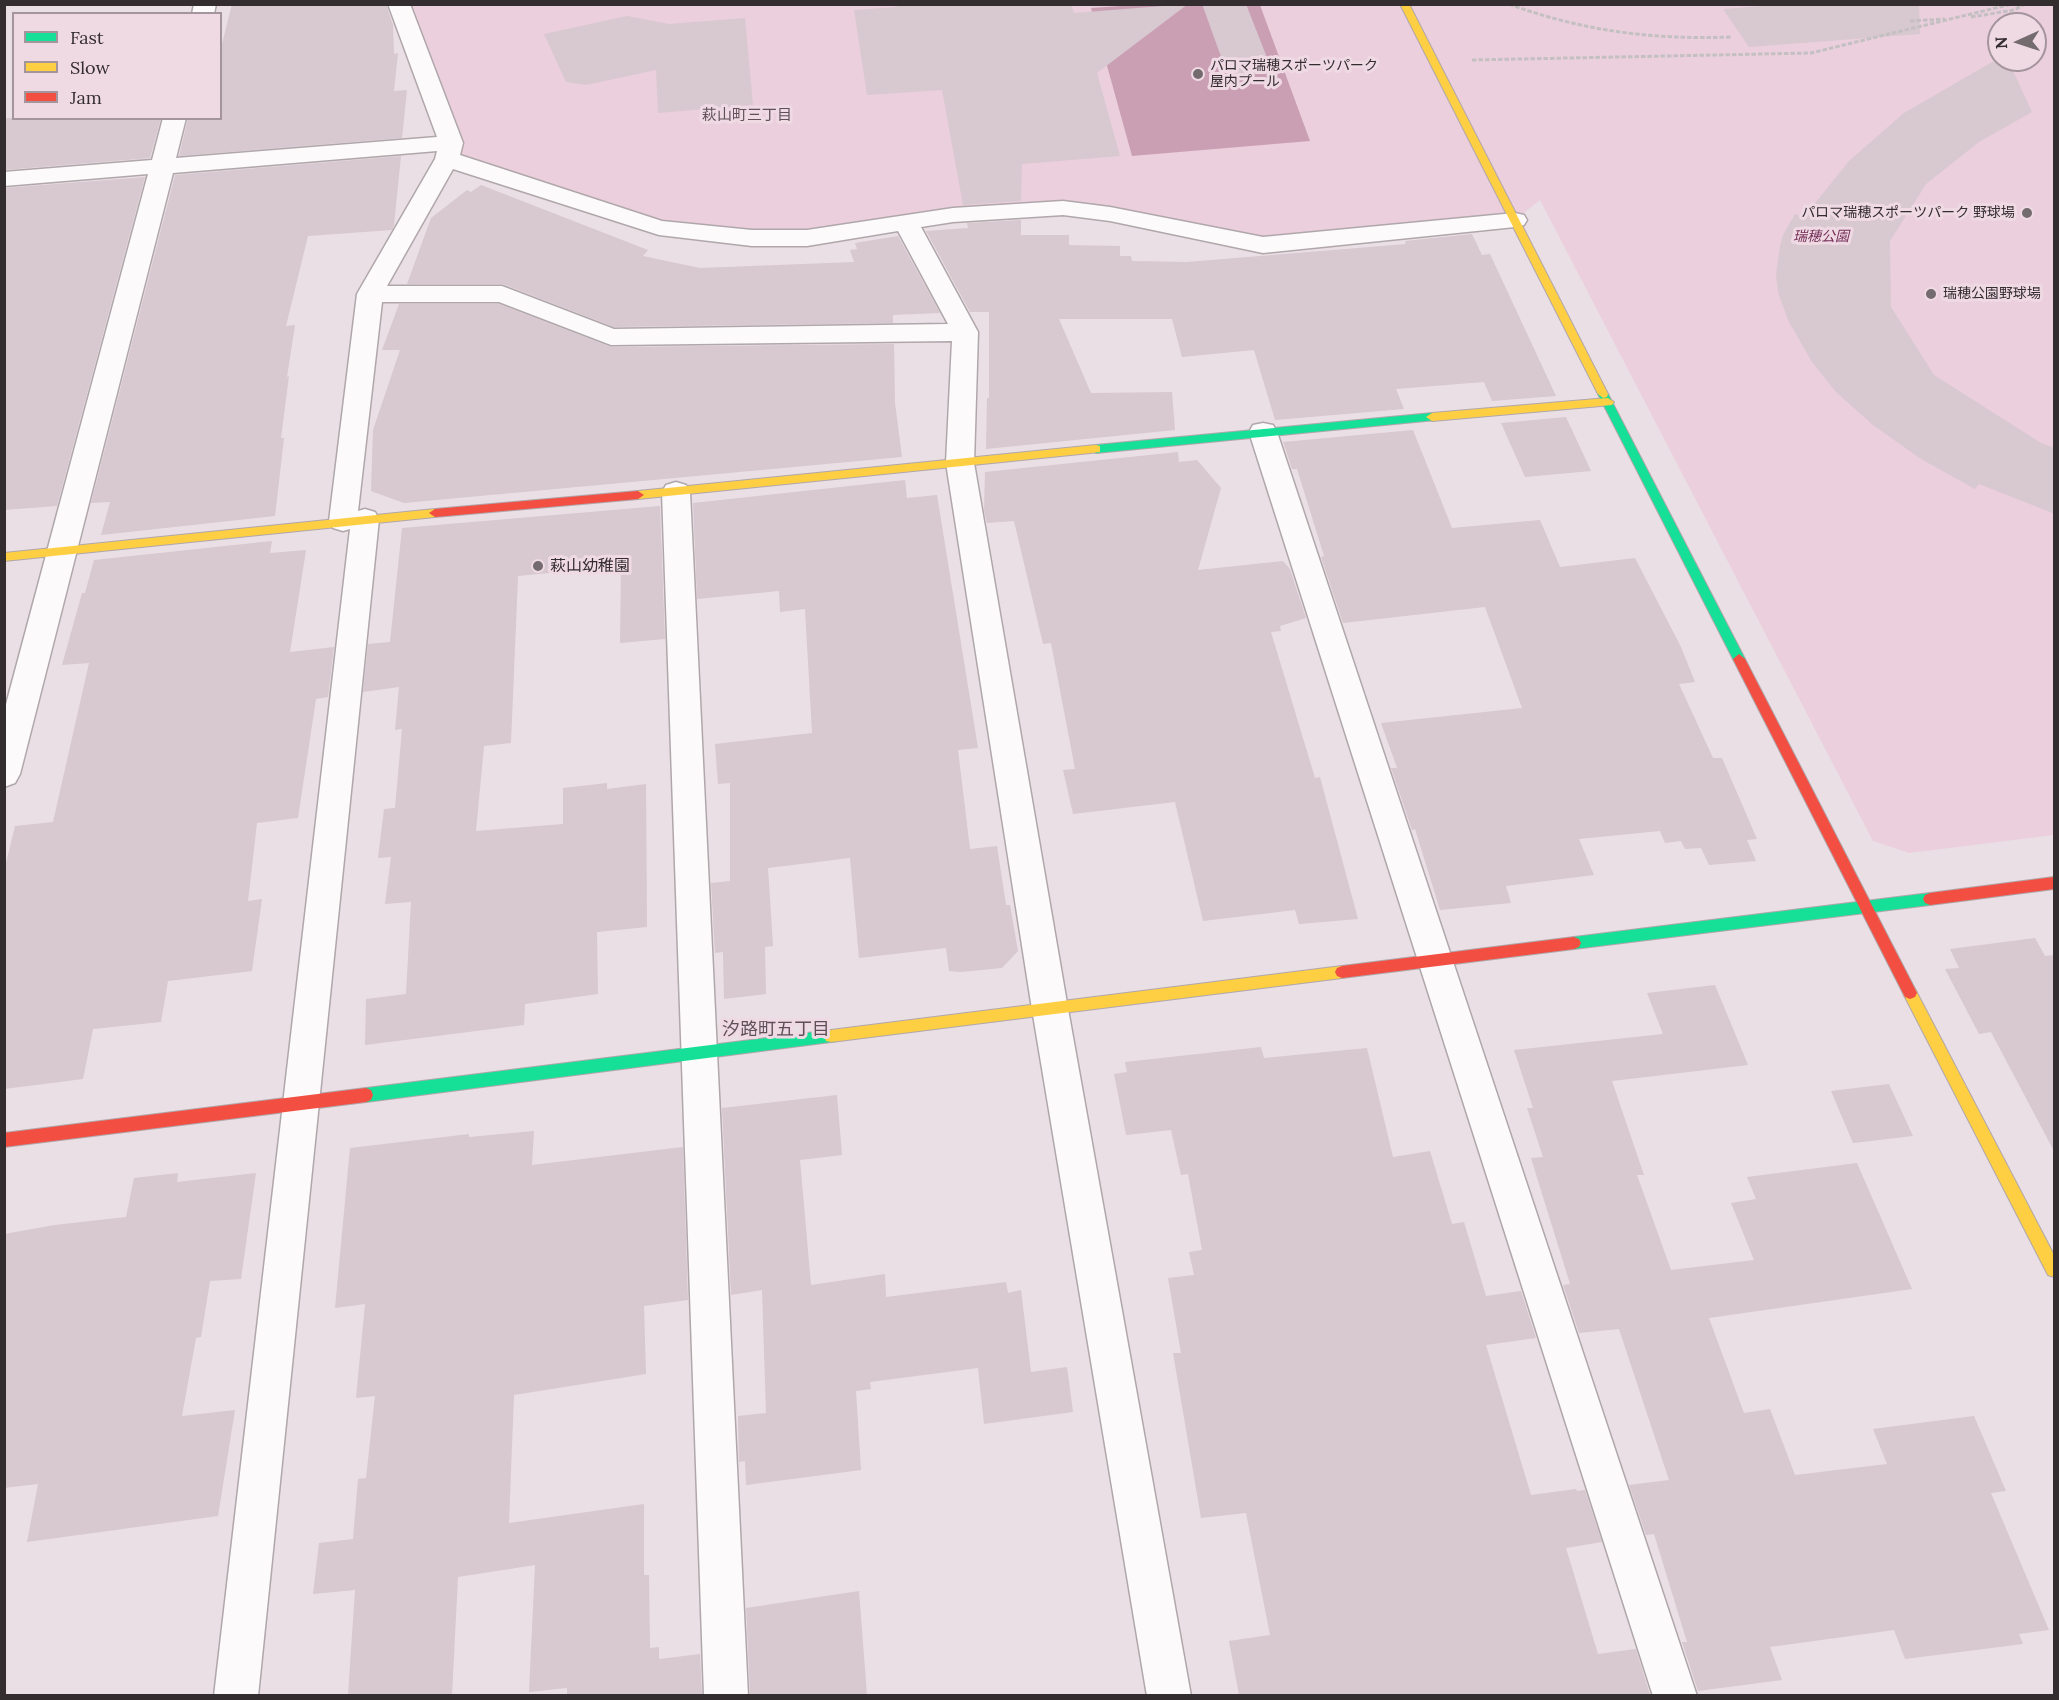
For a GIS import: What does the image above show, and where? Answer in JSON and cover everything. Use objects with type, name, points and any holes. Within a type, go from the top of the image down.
[{"type":"street","points":[[236,1695],[303,1102],[354,520],[369,294],[449,151],[399,4]]},
{"type":"street","points":[[1404,4],[1865,906],[2055,1270]]},
{"type":"street","points":[[4,774],[174,120]]},
{"type":"street","points":[[4,179],[163,166],[449,151],[659,228],[752,238],[807,238],[954,214],[1064,208],[1110,214],[1263,245],[1515,220]]},
{"type":"street","points":[[906,223],[965,332],[960,463],[1050,1009],[1169,1695]]},
{"type":"street","points":[[369,294],[502,294],[611,337],[965,332]]},
{"type":"street","points":[[4,557],[354,520],[676,492],[1263,432],[1608,402]]},
{"type":"street","points":[[1263,432],[1434,961],[1676,1695]]},
{"type":"street","points":[[676,492],[726,1695]]},
{"type":"street","points":[[4,1140],[2055,883]]},
{"type":"path","points":[[1509,4],[1572,26],[1620,35],[1686,39],[1731,36]]},
{"type":"path","points":[[1433,60],[1811,53],[2012,4]]},
{"type":"path","points":[[1910,21],[2000,13],[2025,4]]},
{"type":"green space","name":"瑞穂公園","points":[[399,5],[2054,5],[2054,835],[1909,853],[1873,841],[1540,200],[1515,220],[1263,245],[1063,208],[807,238],[659,228],[447,159]]},
{"type":"shaded area","name":"パロマ瑞穂スポーツパーク 屋内プール","points":[[1149,4],[1260,5],[1310,141],[1132,156],[1091,8]]},
{"type":"building","points":[[232,4],[386,4],[393,25],[394,54],[398,53],[394,91],[407,90],[402,138],[179,156],[188,120],[222,120],[222,44]]},
{"type":"building","points":[[897,4],[1071,4],[1074,13],[1188,4],[1097,73],[1120,156],[1022,164],[1021,201],[963,205],[942,90],[867,95],[854,10],[897,7]]},
{"type":"building","points":[[1202,4],[1246,4],[1273,73],[1228,76]]},
{"type":"building","points":[[1790,4],[1919,4],[1920,34],[1749,47],[1723,9]]},
{"type":"building","points":[[627,16],[669,24],[745,18],[753,105],[658,113],[656,70],[586,85],[566,82],[544,34]]},
{"type":"building","points":[[1987,65],[1987,72],[2014,72],[2032,112],[1979,142],[1926,184],[1890,241],[1891,307],[1934,375],[2041,443],[2055,448],[2055,514],[1979,484],[1975,489],[1921,459],[1873,425],[1836,392],[1812,362],[1788,320],[1778,292],[1776,275],[1783,235],[1795,214],[1804,217],[1849,161],[1904,113]]},
{"type":"building","points":[[4,118],[12,118],[12,120],[160,120],[150,158],[4,170]]},
{"type":"building","points":[[401,156],[392,230],[308,236],[286,326],[295,325],[287,377],[289,376],[281,438],[284,438],[275,516],[101,535],[110,502],[91,503],[175,175]]},
{"type":"building","points":[[145,177],[57,506],[4,510],[4,188]]},
{"type":"building","points":[[481,185],[648,250],[643,256],[700,268],[854,262],[850,250],[857,249],[855,243],[898,236],[940,313],[893,315],[893,323],[614,327],[503,284],[407,284],[431,218],[467,190],[471,192]]},
{"type":"building","points":[[1021,220],[1021,235],[1069,235],[1069,245],[1120,246],[1120,256],[1131,256],[1132,261],[1187,262],[1406,244],[1405,241],[1472,234],[1482,255],[1490,254],[1556,396],[1492,401],[1484,382],[1396,389],[1404,409],[1275,420],[1254,350],[1182,357],[1172,319],[1059,319],[1091,393],[1172,392],[1175,430],[986,449],[987,398],[989,398],[989,312],[970,312],[926,231],[968,228],[967,223]]},
{"type":"building","points":[[399,304],[499,304],[611,347],[894,344],[895,403],[902,457],[404,503],[371,491],[373,430],[400,350],[382,350]]},
{"type":"building","points":[[1566,417],[1591,471],[1525,477],[1501,423]]},
{"type":"building","points":[[1413,430],[1452,528],[1540,520],[1560,567],[1635,558],[1681,647],[1695,682],[1679,684],[1713,758],[1722,758],[1757,839],[1747,840],[1756,861],[1709,865],[1701,848],[1685,849],[1681,841],[1665,843],[1660,831],[1579,839],[1594,875],[1506,886],[1511,903],[1440,910],[1415,829],[1412,830],[1391,768],[1397,768],[1381,723],[1522,708],[1485,607],[1343,623],[1321,557],[1324,556],[1297,469],[1292,469],[1283,442]]},
{"type":"building","points":[[1178,452],[1179,462],[1197,460],[1221,488],[1198,570],[1283,561],[1290,569],[1306,618],[1280,626],[1281,631],[1271,632],[1315,778],[1320,777],[1358,919],[1299,924],[1295,910],[1203,921],[1175,802],[1073,814],[1063,770],[1075,769],[1051,643],[1043,644],[1014,521],[987,523],[984,510],[985,472]]},
{"type":"building","points":[[905,480],[907,498],[937,495],[978,748],[958,750],[970,849],[997,846],[1006,905],[1010,905],[1018,951],[1002,968],[961,972],[949,971],[946,948],[859,958],[850,858],[768,868],[773,946],[765,947],[766,994],[724,999],[723,952],[715,953],[711,883],[730,881],[730,783],[718,784],[715,744],[812,733],[805,609],[780,612],[779,591],[697,599],[693,503]]},
{"type":"building","points":[[660,506],[665,639],[620,643],[621,566],[518,576],[511,743],[484,746],[476,831],[563,824],[563,788],[607,783],[607,789],[646,784],[647,927],[597,932],[598,994],[525,1004],[524,1025],[365,1045],[366,999],[406,994],[411,902],[385,904],[391,857],[378,858],[384,809],[395,808],[402,729],[395,730],[399,687],[363,692],[368,644],[390,642],[402,528]]},
{"type":"building","points":[[272,541],[270,553],[306,550],[290,652],[334,647],[328,697],[316,699],[298,818],[257,823],[248,901],[262,899],[252,971],[168,981],[161,1022],[93,1029],[83,1079],[4,1089],[4,871],[15,826],[53,822],[89,663],[62,665],[82,593],[85,593],[94,560]]},
{"type":"building","points":[[2035,938],[2045,956],[2055,955],[2055,1153],[1991,1032],[1979,1034],[1945,969],[1959,968],[1950,949]]},
{"type":"building","points":[[1715,985],[1748,1065],[1612,1081],[1644,1175],[1637,1175],[1671,1270],[1754,1260],[1731,1203],[1756,1199],[1747,1177],[1857,1163],[1912,1289],[1709,1318],[1744,1413],[1770,1409],[1795,1475],[1887,1464],[1873,1429],[1974,1416],[2006,1491],[1991,1493],[2049,1630],[2019,1634],[2023,1644],[1905,1659],[1894,1630],[1770,1647],[1782,1680],[1698,1691],[1682,1642],[1687,1642],[1654,1534],[1646,1535],[1629,1485],[1669,1480],[1619,1329],[1579,1333],[1563,1285],[1570,1284],[1531,1158],[1543,1157],[1527,1108],[1533,1108],[1514,1050],[1663,1034],[1647,993]]},
{"type":"building","points":[[1261,1047],[1264,1058],[1367,1048],[1393,1157],[1430,1151],[1452,1224],[1464,1222],[1486,1296],[1521,1291],[1536,1338],[1486,1345],[1531,1495],[1576,1489],[1577,1491],[1585,1490],[1602,1542],[1566,1548],[1598,1654],[1636,1649],[1650,1695],[1239,1695],[1229,1641],[1270,1635],[1246,1513],[1201,1518],[1173,1353],[1181,1353],[1168,1278],[1194,1275],[1189,1252],[1202,1250],[1188,1174],[1181,1175],[1171,1130],[1126,1135],[1114,1074],[1127,1072],[1125,1062]]},
{"type":"building","points":[[1889,1084],[1913,1136],[1853,1143],[1831,1091]]},
{"type":"building","points":[[837,1095],[842,1155],[800,1160],[811,1285],[885,1274],[886,1297],[1006,1282],[1008,1293],[1021,1290],[1031,1372],[1067,1367],[1073,1412],[984,1424],[978,1368],[870,1382],[871,1389],[856,1391],[861,1470],[746,1485],[745,1461],[739,1462],[738,1416],[766,1413],[762,1290],[731,1295],[722,1108]]},
{"type":"building","points":[[534,1131],[532,1165],[683,1147],[688,1300],[644,1306],[646,1374],[514,1395],[509,1523],[644,1504],[644,1575],[649,1575],[650,1648],[659,1647],[659,1659],[700,1654],[702,1695],[567,1695],[567,1688],[529,1692],[535,1565],[458,1577],[452,1695],[348,1695],[355,1590],[313,1594],[319,1543],[353,1539],[358,1479],[366,1478],[375,1396],[356,1398],[365,1304],[335,1308],[350,1148],[469,1134],[469,1137]]},
{"type":"building","points":[[178,1173],[177,1182],[256,1173],[241,1279],[210,1281],[201,1337],[196,1338],[182,1416],[235,1410],[218,1516],[27,1542],[38,1484],[4,1488],[4,1234],[55,1225],[126,1217],[134,1178]]},
{"type":"building","points":[[859,1591],[867,1695],[750,1695],[746,1608]]},
{"type":"traffic: fast","points":[[1603,394],[1739,659]]},
{"type":"traffic: fast","points":[[1096,449],[1432,417]]},
{"type":"traffic: fast","points":[[1574,943],[1930,899]]},
{"type":"traffic: fast","points":[[366,1095],[831,1036]]},
{"type":"traffic: slow","points":[[1404,4],[1603,394]]},
{"type":"traffic: slow","points":[[1432,417],[1608,402]]},
{"type":"traffic: slow","points":[[638,495],[1096,449]]},
{"type":"traffic: slow","points":[[4,557],[435,513]]},
{"type":"traffic: slow","points":[[831,1036],[1342,972]]},
{"type":"traffic: slow","points":[[1910,993],[2054,1270]]},
{"type":"traffic: jam","points":[[435,513],[638,495]]},
{"type":"traffic: jam","points":[[1739,659],[1910,993]]},
{"type":"traffic: jam","points":[[1930,899],[2054,883]]},
{"type":"traffic: jam","points":[[1342,972],[1574,943]]},
{"type":"traffic: jam","points":[[4,1140],[366,1095]]},
{"type":"place","name":"パロマ瑞穂スポーツパーク 屋内プール","points":[[1198,74]]},
{"type":"place","name":"パロマ瑞穂スポーツパーク 野球場","points":[[2027,213]]},
{"type":"place","name":"瑞穂公園野球場","points":[[1931,294]]},
{"type":"place","name":"萩山幼稚園","points":[[538,566]]},
{"type":"district","name":"萩山町三丁目","points":[[747,116]]},
{"type":"district","name":"汐路町五丁目","points":[[776,1030]]}]
